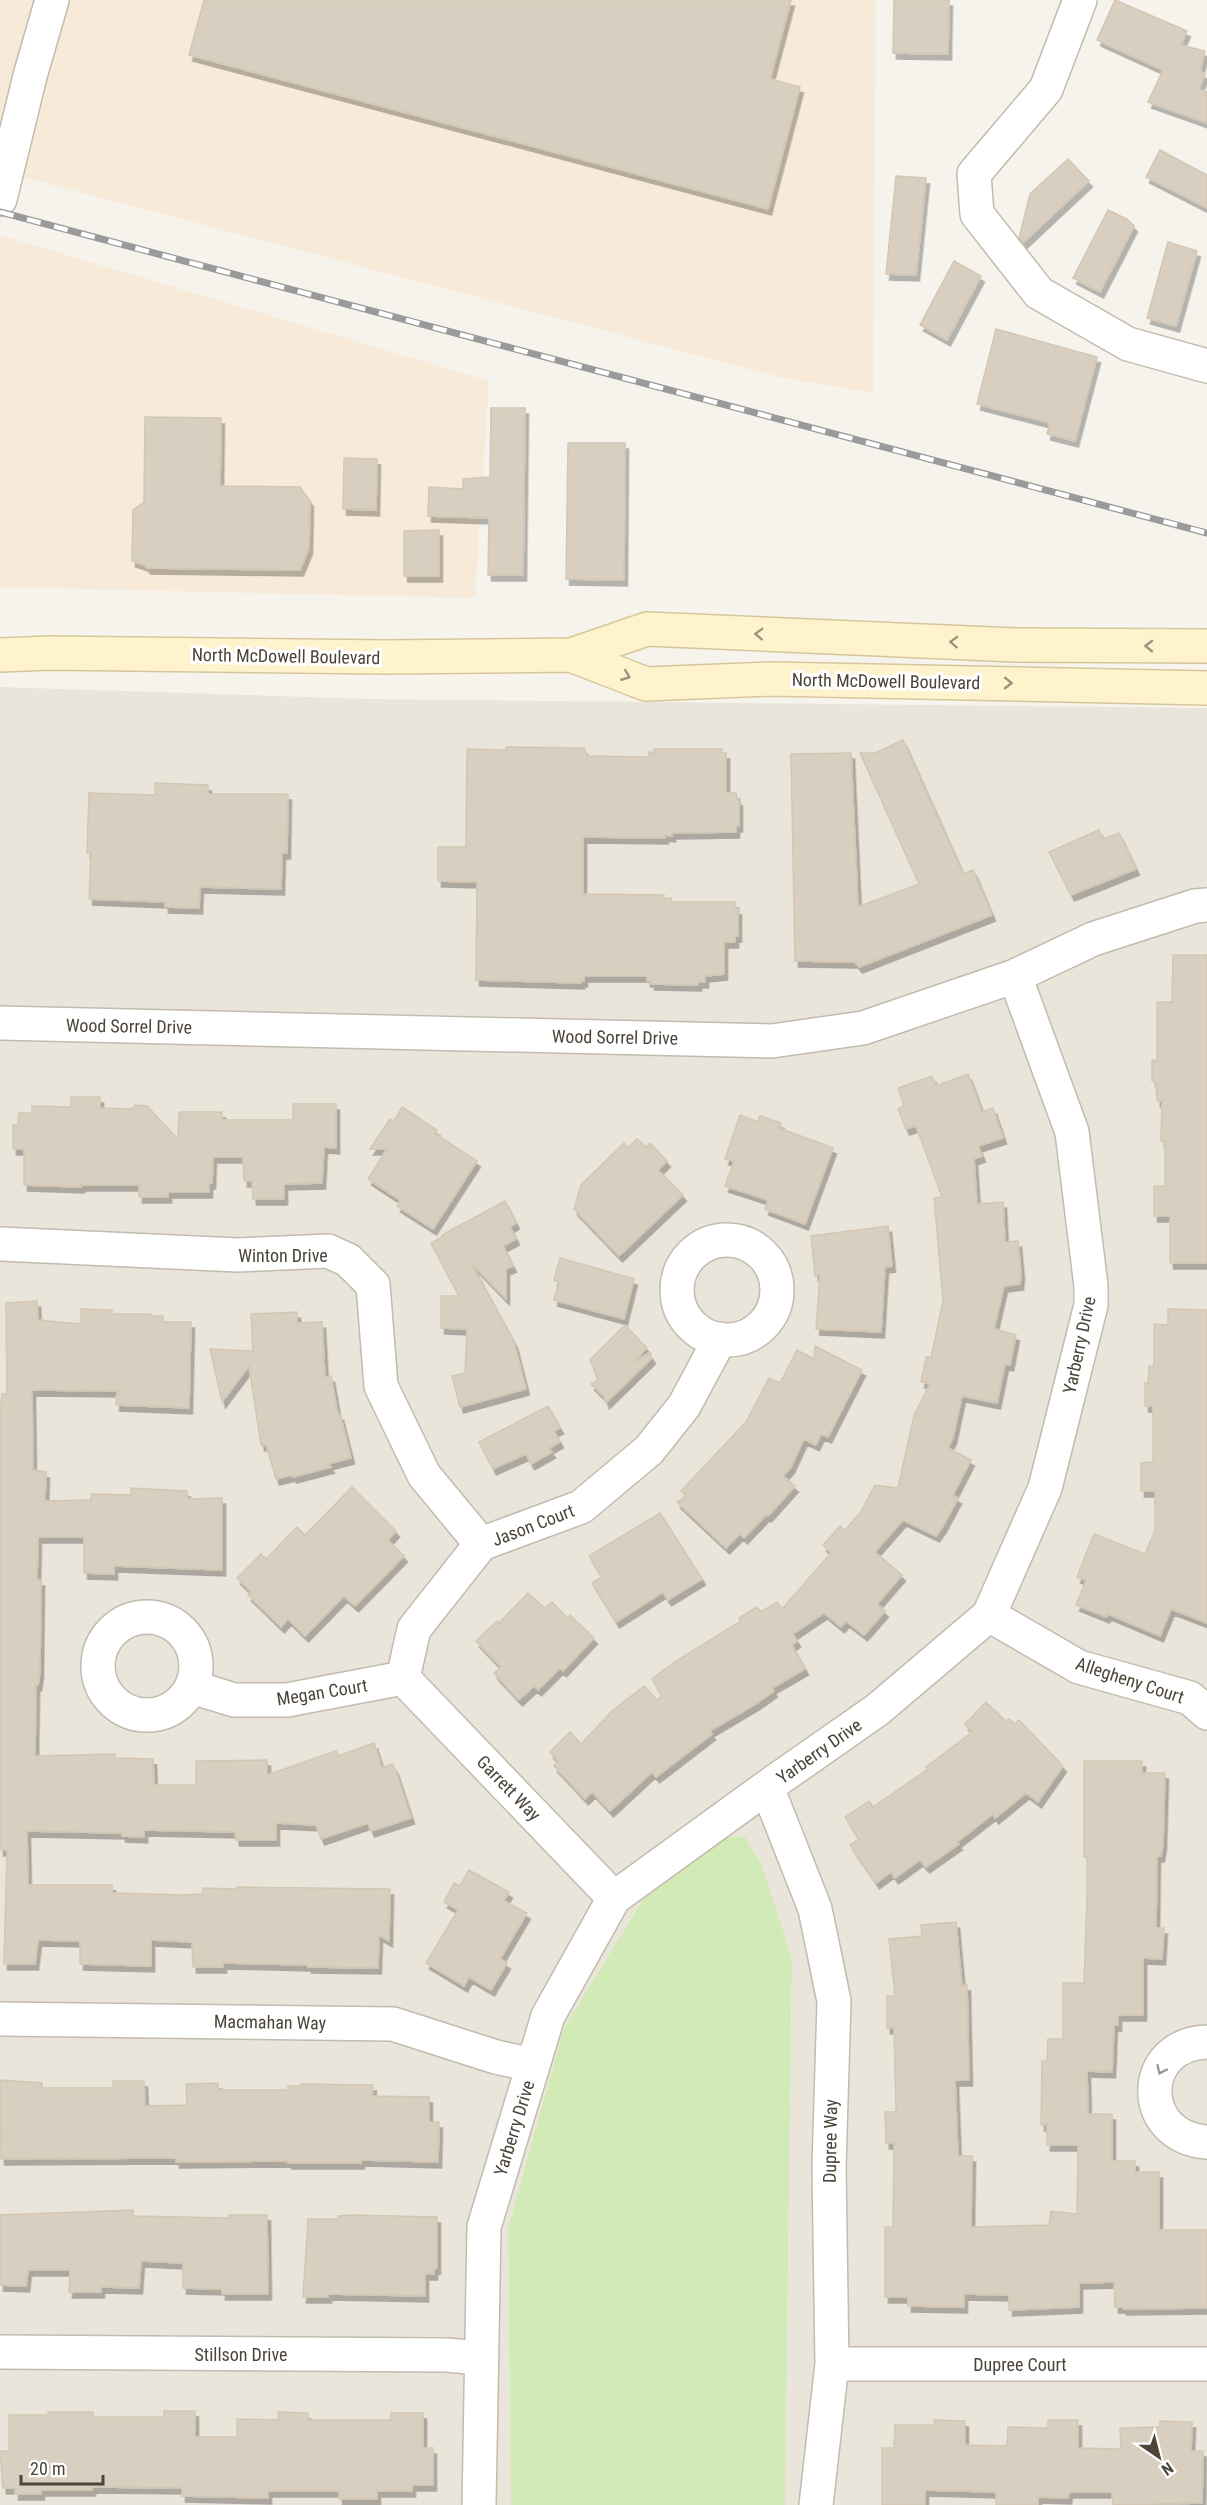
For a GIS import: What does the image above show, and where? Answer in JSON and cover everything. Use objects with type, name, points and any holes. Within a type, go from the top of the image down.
[{"type":"main road","name":"North McDowell Boulevard","points":[[0,656],[50,653],[387,657],[571,655],[647,629],[1015,645],[1207,646]]},
{"type":"main road","name":"North McDowell Boulevard","points":[[571,655],[646,684],[772,678],[1207,688]]},
{"type":"street","points":[[0,199],[30,76],[52,0]]},
{"type":"street","points":[[1080,0],[1046,89],[974,174],[977,213],[1039,293],[1128,344],[1207,366]]},
{"type":"street","name":"Wood Sorrel Drive","points":[[0,1023],[772,1041],[863,1028],[1015,976],[1093,939],[1207,904]]},
{"type":"street","name":"Yarberry Drive","points":[[479,2505],[484,2227],[548,2016],[614,1898],[877,1710],[989,1615],[1045,1488],[1091,1305],[1091,1286],[1072,1132],[1015,976]]},
{"type":"street","name":"Winton Drive","points":[[0,1244],[238,1255],[328,1251],[348,1260],[373,1285],[381,1386],[424,1475],[481,1544]]},
{"type":"street","name":"Jason Court","points":[[403,1678],[414,1629],[481,1544],[581,1507],[649,1450],[684,1406],[720,1340]]},
{"type":"street","name":"Allegheny Court","points":[[989,1615],[1079,1667],[1190,1698],[1207,1713]]},
{"type":"street","name":"Megan Court","points":[[192,1687],[234,1701],[287,1700],[403,1678]]},
{"type":"street","name":"Garrett Way","points":[[403,1678],[614,1898]]},
{"type":"street","name":"Dupree Way","points":[[767,1787],[815,1909],[834,2001],[829,2167],[832,2364],[816,2505]]},
{"type":"street","name":"Macmahan Way","points":[[0,2019],[393,2024],[496,2057],[533,2065]]},
{"type":"street","points":[[1207,2042],[1195,2042],[1179,2048],[1167,2059],[1158,2073],[1154,2089],[1156,2106],[1163,2120],[1175,2133],[1190,2140],[1207,2142]]},
{"type":"street","name":"Stillson Drive","points":[[0,2352],[446,2355],[482,2358]]},
{"type":"street","name":"Dupree Court","points":[[832,2364],[1207,2364]]},
{"type":"shaded area","points":[[0,0],[876,0],[873,393],[783,378],[0,171]]},
{"type":"shaded area","points":[[0,235],[489,381],[475,598],[0,587]]},
{"type":"shaded area","points":[[0,687],[367,699],[1207,708],[1207,2505],[785,2505],[792,1958],[508,2229],[511,2505],[0,2505]]},
{"type":"green space","points":[[745,1837],[761,1864],[792,1958],[785,2505],[511,2505],[508,2229],[564,2028],[646,1895],[716,1838]]},
{"type":"building","points":[[204,0],[791,0],[770,79],[800,87],[768,209],[189,55]]},
{"type":"building","points":[[894,0],[949,0],[948,54],[893,53]]},
{"type":"building","points":[[1115,0],[1187,31],[1181,45],[1205,51],[1200,71],[1205,74],[1199,89],[1207,92],[1207,123],[1148,102],[1163,70],[1097,40]]},
{"type":"building","points":[[1160,150],[1207,175],[1207,208],[1146,177]]},
{"type":"building","points":[[1068,159],[1089,181],[1023,243],[1019,238],[1030,194]]},
{"type":"building","points":[[896,176],[926,178],[916,275],[886,274]]},
{"type":"building","points":[[1108,210],[1127,219],[1134,226],[1100,292],[1073,278]]},
{"type":"building","points":[[1168,242],[1197,251],[1176,326],[1147,318]]},
{"type":"building","points":[[954,261],[981,276],[947,340],[920,325]]},
{"type":"building","points":[[996,329],[1097,357],[1075,441],[1047,434],[1050,423],[977,404]]},
{"type":"building","points":[[491,408],[525,408],[523,575],[488,575],[489,518],[428,516],[429,487],[463,489],[463,479],[490,477]]},
{"type":"building","points":[[145,417],[221,418],[220,486],[300,487],[310,501],[309,548],[300,570],[147,568],[145,565],[132,561],[133,510],[144,502]]},
{"type":"building","points":[[568,443],[625,443],[624,580],[566,579]]},
{"type":"building","points":[[344,458],[377,459],[376,510],[343,509]]},
{"type":"building","points":[[439,530],[439,576],[404,576],[404,531]]},
{"type":"building","points":[[903,740],[963,874],[973,870],[992,915],[859,967],[855,962],[795,961],[791,754],[851,753],[858,907],[919,884],[860,753],[875,753]]},
{"type":"building","points":[[506,747],[584,748],[587,756],[649,757],[649,752],[654,753],[654,749],[722,749],[722,753],[726,753],[726,793],[736,793],[737,800],[739,800],[739,826],[736,826],[736,832],[672,833],[672,836],[665,835],[665,838],[583,837],[583,894],[664,895],[664,899],[671,898],[671,902],[735,902],[735,909],[738,909],[738,936],[735,935],[735,942],[724,942],[724,974],[705,976],[705,982],[698,982],[698,985],[651,984],[651,981],[647,981],[647,976],[584,976],[584,981],[581,983],[476,980],[477,882],[438,881],[438,847],[466,847],[467,749],[506,750]]},
{"type":"building","points":[[155,783],[208,785],[208,794],[288,794],[287,853],[282,853],[281,889],[200,887],[199,908],[165,907],[165,902],[89,899],[91,853],[87,853],[89,793],[155,795]]},
{"type":"building","points":[[1099,830],[1103,839],[1119,833],[1136,869],[1071,895],[1049,852]]},
{"type":"building","points":[[1173,955],[1207,955],[1207,1263],[1170,1263],[1170,1216],[1154,1216],[1154,1186],[1165,1186],[1165,1141],[1161,1141],[1162,1101],[1157,1101],[1156,1082],[1152,1081],[1152,1060],[1157,1061],[1157,1002],[1172,1002]]},
{"type":"building","points":[[968,1074],[982,1112],[993,1108],[1003,1138],[978,1146],[982,1156],[974,1159],[977,1204],[1003,1202],[1005,1242],[1018,1241],[1021,1273],[1020,1284],[1004,1286],[994,1329],[1016,1335],[1010,1365],[1005,1364],[997,1403],[962,1396],[953,1438],[948,1448],[971,1460],[953,1495],[958,1498],[936,1536],[903,1520],[875,1552],[902,1575],[877,1604],[885,1611],[864,1635],[846,1621],[841,1627],[824,1613],[793,1634],[797,1641],[792,1645],[805,1669],[772,1688],[774,1691],[757,1703],[710,1731],[712,1734],[656,1777],[652,1772],[610,1811],[592,1792],[585,1799],[554,1766],[558,1761],[550,1752],[570,1732],[581,1744],[612,1711],[644,1686],[657,1700],[662,1696],[652,1679],[676,1661],[741,1621],[739,1618],[757,1607],[761,1612],[777,1602],[782,1609],[831,1553],[823,1545],[840,1526],[845,1530],[860,1513],[875,1485],[898,1488],[914,1415],[930,1384],[921,1382],[926,1357],[931,1358],[943,1301],[934,1198],[942,1197],[916,1126],[906,1129],[898,1109],[904,1106],[898,1088],[932,1076],[936,1086]]},
{"type":"building","points":[[71,1097],[100,1097],[100,1108],[132,1109],[135,1105],[147,1106],[178,1139],[179,1112],[222,1112],[222,1120],[293,1120],[293,1104],[336,1104],[336,1148],[324,1147],[322,1183],[284,1184],[284,1199],[253,1199],[252,1181],[244,1181],[243,1157],[213,1157],[212,1183],[209,1183],[209,1192],[168,1192],[168,1197],[139,1197],[139,1185],[81,1185],[81,1187],[24,1185],[24,1149],[13,1149],[13,1125],[18,1125],[19,1113],[32,1113],[32,1106],[71,1107]]},
{"type":"building","points":[[402,1107],[437,1130],[434,1133],[477,1161],[433,1229],[397,1206],[400,1200],[368,1179],[387,1149],[370,1149],[390,1119],[394,1121]]},
{"type":"building","points":[[740,1115],[758,1122],[760,1116],[781,1123],[779,1128],[833,1148],[805,1224],[765,1209],[768,1200],[725,1186],[734,1161],[725,1159]]},
{"type":"building","points":[[637,1139],[646,1147],[650,1143],[667,1161],[658,1170],[683,1195],[619,1256],[574,1209],[581,1185],[624,1143],[628,1148]]},
{"type":"building","points":[[505,1201],[516,1223],[510,1227],[516,1239],[503,1246],[513,1266],[506,1269],[506,1299],[471,1263],[514,1342],[526,1389],[460,1407],[452,1376],[465,1373],[467,1329],[441,1328],[441,1296],[459,1296],[431,1243]]},
{"type":"building","points":[[888,1226],[892,1266],[885,1267],[881,1332],[816,1329],[820,1275],[815,1276],[811,1236]]},
{"type":"building","points":[[560,1258],[634,1279],[624,1319],[554,1300],[559,1282],[554,1280]]},
{"type":"building","points":[[37,1301],[38,1320],[81,1324],[81,1309],[112,1310],[112,1314],[151,1314],[151,1316],[163,1316],[163,1322],[191,1322],[189,1408],[116,1405],[117,1391],[32,1390],[33,1470],[46,1472],[45,1501],[91,1500],[91,1494],[131,1495],[131,1488],[187,1491],[188,1499],[222,1498],[222,1570],[114,1566],[114,1574],[84,1573],[84,1537],[38,1537],[37,1580],[41,1580],[40,1672],[38,1685],[36,1685],[35,1756],[115,1754],[115,1758],[153,1759],[154,1785],[196,1785],[196,1761],[267,1760],[267,1775],[336,1751],[338,1756],[374,1743],[382,1768],[392,1764],[395,1769],[411,1818],[371,1831],[368,1823],[321,1839],[316,1825],[276,1823],[276,1840],[236,1840],[235,1832],[144,1830],[144,1837],[122,1836],[122,1833],[27,1831],[28,1885],[112,1885],[112,1893],[183,1895],[203,1894],[203,1888],[237,1889],[237,1887],[390,1889],[389,1941],[379,1935],[378,1968],[223,1963],[223,1967],[193,1967],[192,1942],[151,1940],[151,1966],[80,1964],[80,1941],[38,1940],[35,1964],[4,1964],[7,1850],[0,1850],[0,1414],[2,1394],[7,1394],[6,1303]]},
{"type":"building","points":[[1168,1309],[1207,1310],[1207,1623],[1171,1609],[1160,1636],[1108,1614],[1106,1617],[1076,1605],[1086,1580],[1077,1577],[1094,1534],[1145,1554],[1155,1531],[1155,1491],[1141,1491],[1141,1463],[1153,1462],[1153,1406],[1145,1406],[1145,1383],[1148,1383],[1149,1366],[1154,1366],[1154,1324],[1168,1325]]},
{"type":"building","points":[[297,1312],[297,1323],[322,1322],[325,1377],[331,1376],[338,1415],[340,1414],[351,1458],[328,1464],[331,1467],[276,1479],[266,1444],[261,1445],[249,1366],[222,1402],[210,1349],[253,1351],[251,1314]]},
{"type":"building","points":[[625,1325],[647,1348],[633,1362],[649,1353],[652,1358],[606,1403],[604,1397],[591,1384],[598,1380],[590,1360]]},
{"type":"building","points":[[815,1346],[862,1370],[828,1437],[821,1434],[816,1445],[804,1439],[791,1467],[783,1476],[795,1486],[744,1538],[740,1534],[726,1548],[677,1502],[686,1496],[681,1491],[746,1422],[769,1378],[780,1383],[797,1350],[814,1359]]},
{"type":"building","points":[[548,1406],[560,1428],[554,1431],[560,1442],[549,1448],[552,1452],[531,1464],[526,1454],[493,1469],[479,1442]]},
{"type":"building","points":[[352,1487],[396,1531],[388,1540],[404,1556],[355,1606],[344,1596],[305,1636],[288,1619],[281,1627],[248,1595],[251,1592],[237,1578],[261,1554],[266,1559],[297,1527],[305,1535]]},
{"type":"building","points":[[660,1513],[702,1579],[668,1600],[663,1592],[616,1622],[592,1583],[602,1577],[589,1556]]},
{"type":"building","points":[[528,1593],[545,1608],[552,1602],[568,1618],[570,1615],[594,1638],[563,1671],[560,1668],[538,1690],[534,1686],[519,1700],[494,1673],[501,1667],[476,1641],[497,1621],[499,1623]]},
{"type":"building","points":[[986,1702],[1006,1721],[1009,1719],[1015,1724],[1019,1720],[1063,1766],[1038,1802],[1026,1793],[995,1818],[993,1814],[957,1842],[959,1844],[926,1867],[920,1860],[895,1878],[891,1872],[876,1883],[850,1845],[859,1839],[845,1817],[869,1801],[873,1807],[928,1769],[926,1767],[972,1732],[965,1724]]},
{"type":"building","points":[[1084,1761],[1142,1761],[1142,1773],[1165,1773],[1163,1844],[1161,1856],[1157,1856],[1156,1928],[1164,1928],[1162,1959],[1143,1958],[1143,2015],[1118,2015],[1118,2025],[1114,2025],[1112,2072],[1087,2071],[1088,2114],[1112,2114],[1112,2161],[1135,2161],[1135,2172],[1159,2172],[1159,2230],[1207,2230],[1207,2308],[1123,2309],[1123,2307],[1115,2307],[1114,2282],[1079,2283],[1079,2307],[1009,2310],[1009,2295],[964,2294],[964,2307],[908,2306],[908,2297],[885,2297],[885,2227],[893,2227],[894,2143],[886,2143],[885,2112],[896,2112],[894,2028],[887,2028],[887,1996],[895,1996],[889,1939],[922,1936],[921,1925],[956,1922],[962,1986],[967,1985],[969,2080],[955,2080],[958,2156],[972,2156],[971,2227],[1049,2225],[1051,2211],[1077,2214],[1078,2145],[1047,2145],[1047,2124],[1041,2125],[1042,2061],[1047,2061],[1048,2039],[1063,2039],[1063,1983],[1084,1983],[1087,1857],[1084,1857]]},
{"type":"building","points":[[469,1870],[509,1892],[504,1901],[527,1913],[500,1959],[507,1963],[491,1990],[469,1977],[464,1986],[426,1963],[458,1910],[444,1902],[454,1883],[460,1886]]},
{"type":"building","points":[[0,2080],[42,2083],[42,2088],[113,2088],[113,2081],[144,2081],[145,2106],[187,2105],[186,2084],[218,2083],[218,2090],[288,2090],[288,2086],[301,2086],[301,2084],[373,2085],[372,2096],[429,2097],[429,2122],[439,2122],[438,2162],[361,2160],[361,2163],[176,2162],[176,2158],[1,2159]]},
{"type":"building","points":[[133,2210],[133,2216],[229,2218],[229,2215],[267,2215],[268,2294],[222,2294],[222,2289],[183,2288],[183,2263],[141,2261],[139,2288],[101,2287],[101,2292],[69,2292],[70,2270],[28,2270],[26,2286],[0,2285],[0,2215]]},
{"type":"building","points":[[338,2216],[437,2217],[437,2268],[434,2269],[434,2274],[425,2274],[425,2296],[328,2294],[328,2297],[303,2297],[308,2219],[338,2219]]},
{"type":"building","points":[[164,2411],[195,2411],[195,2437],[237,2437],[237,2419],[278,2420],[278,2412],[308,2413],[308,2420],[391,2420],[391,2413],[423,2413],[423,2448],[433,2448],[433,2485],[412,2485],[412,2491],[377,2491],[377,2499],[339,2499],[339,2491],[268,2491],[268,2498],[182,2496],[182,2488],[92,2487],[92,2490],[41,2490],[41,2494],[15,2494],[15,2488],[3,2488],[0,2451],[9,2451],[9,2415],[93,2412],[93,2417],[164,2417]]},
{"type":"building","points":[[934,2420],[965,2421],[965,2445],[1007,2446],[1008,2427],[1048,2428],[1048,2420],[1078,2420],[1078,2448],[1121,2449],[1120,2428],[1160,2427],[1160,2421],[1192,2422],[1191,2451],[1203,2451],[1202,2503],[1113,2505],[1112,2492],[1069,2492],[1068,2498],[1038,2497],[1038,2505],[996,2505],[996,2492],[925,2490],[925,2505],[882,2505],[882,2448],[894,2448],[895,2425],[934,2425]]},
{"type":"railway","points":[[0,212],[1207,533]]}]
